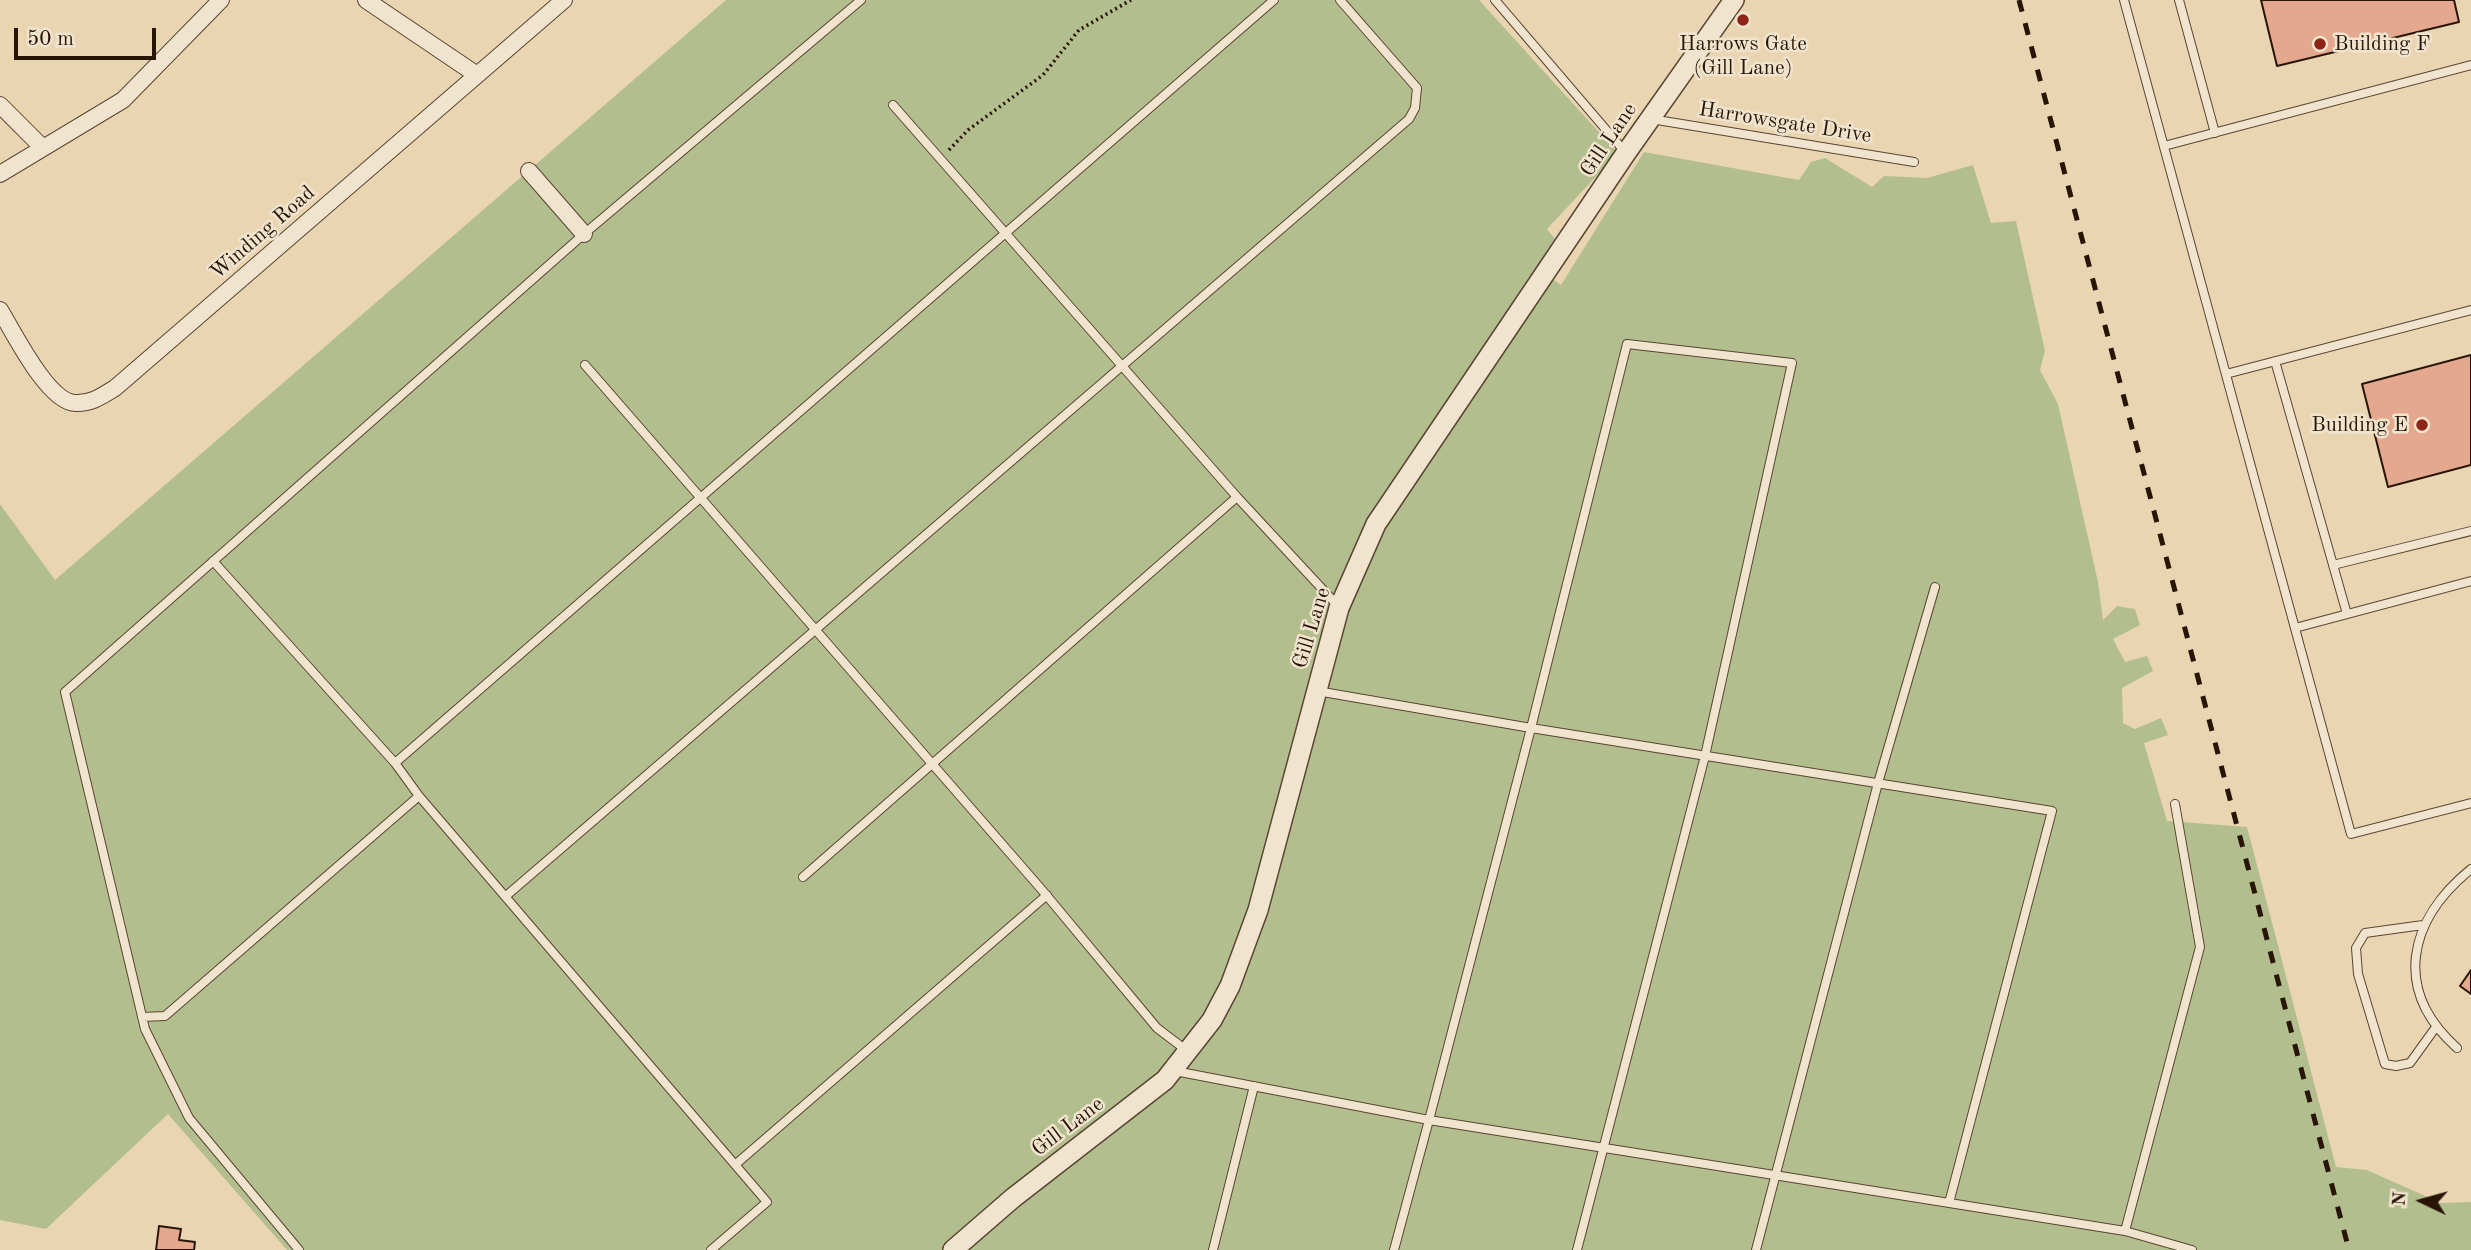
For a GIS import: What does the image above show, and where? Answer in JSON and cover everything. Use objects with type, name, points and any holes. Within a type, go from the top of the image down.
[{"type":"street","points":[[0,174],[123,100],[221,0]]},
{"type":"street","points":[[366,0],[477,75]]},
{"type":"street","name":"Winding Road","points":[[0,310],[57,397],[73,404],[94,401],[116,387],[564,0]]},
{"type":"street","name":"Gill Lane","points":[[953,1250],[1023,1190],[1137,1104],[1173,1071],[1212,1020],[1244,949],[1339,608],[1376,524],[1626,153],[1734,0]]},
{"type":"street","points":[[0,105],[42,147]]},
{"type":"street","points":[[529,171],[584,234]]},
{"type":"lane","points":[[299,1250],[189,1118],[142,1017],[65,692],[584,234],[861,0]]},
{"type":"lane","points":[[395,763],[1274,0]]},
{"type":"lane","points":[[506,896],[1409,120],[1415,108],[1417,88],[1340,0]]},
{"type":"lane","points":[[1496,0],[1626,153]]},
{"type":"lane","points":[[2124,0],[2351,834],[2471,803]]},
{"type":"lane","points":[[2179,0],[2215,133]]},
{"type":"lane","points":[[2164,146],[2471,65]]},
{"type":"lane","points":[[893,105],[1121,369],[1339,608]]},
{"type":"lane","name":"Harrowsgate Drive","points":[[1650,118],[1914,162]]},
{"type":"lane","points":[[2226,374],[2471,310]]},
{"type":"lane","points":[[1394,1250],[1531,727],[1627,344],[1792,363],[1705,755],[1577,1250]]},
{"type":"lane","points":[[2275,361],[2347,614]]},
{"type":"lane","points":[[586,365],[1046,895],[1157,1028],[1189,1052]]},
{"type":"lane","points":[[803,877],[1237,497]]},
{"type":"lane","points":[[2333,565],[2471,531]]},
{"type":"lane","points":[[213,561],[395,763],[419,796],[767,1202],[711,1250]]},
{"type":"lane","points":[[2295,628],[2471,581]]},
{"type":"lane","points":[[1756,1250],[1878,783],[1935,587]]},
{"type":"lane","points":[[1317,691],[2052,811],[1949,1203]]},
{"type":"lane","points":[[142,1017],[165,1016],[419,796]]},
{"type":"lane","points":[[2125,1231],[2200,947],[2175,804]]},
{"type":"lane","points":[[2457,1048],[2436,1027],[2425,1011],[2416,985],[2415,954],[2423,926],[2434,904],[2471,869]]},
{"type":"lane","points":[[736,1164],[1046,895]]},
{"type":"lane","points":[[2423,926],[2365,933],[2356,948],[2358,974],[2385,1064],[2396,1066],[2410,1063],[2436,1027]]},
{"type":"lane","points":[[1173,1071],[1429,1120],[2125,1231],[2192,1250]]},
{"type":"lane","points":[[1213,1250],[1254,1087]]},
{"type":"path","points":[[940,159],[968,130],[1043,75],[1079,30],[1130,0]]},
{"type":"green space","points":[[726,0],[1479,0],[1618,153],[1547,229],[1564,250],[1550,277],[1561,285],[1644,152],[1799,180],[1811,162],[1825,158],[1872,187],[1884,176],[1927,178],[1973,165],[1991,223],[2016,221],[2045,351],[2040,370],[2058,404],[2098,582],[2103,620],[2117,606],[2135,609],[2140,625],[2113,639],[2125,662],[2147,656],[2153,671],[2122,688],[2123,723],[2135,729],[2161,718],[2168,735],[2144,743],[2167,821],[2247,827],[2336,1167],[2367,1170],[2441,1203],[2471,1202],[2471,1250],[287,1250],[168,1114],[46,1229],[0,1220],[0,504],[55,580]]},
{"type":"building","name":"Building F","points":[[2261,0],[2454,0],[2459,22],[2277,66]]},
{"type":"building","name":"Building E","points":[[2471,355],[2471,465],[2388,487],[2362,384]]},
{"type":"building","points":[[2471,970],[2471,994],[2460,986]]},
{"type":"building","points":[[159,1226],[181,1229],[179,1240],[195,1242],[194,1250],[156,1250]]},
{"type":"railway","points":[[2019,0],[2349,1250]]},
{"type":"place","name":"Harrows Gate (Gill Lane)","points":[[1743,20]]},
{"type":"place","name":"Building F","points":[[2320,44]]},
{"type":"place","name":"Building E","points":[[2422,425]]}]
